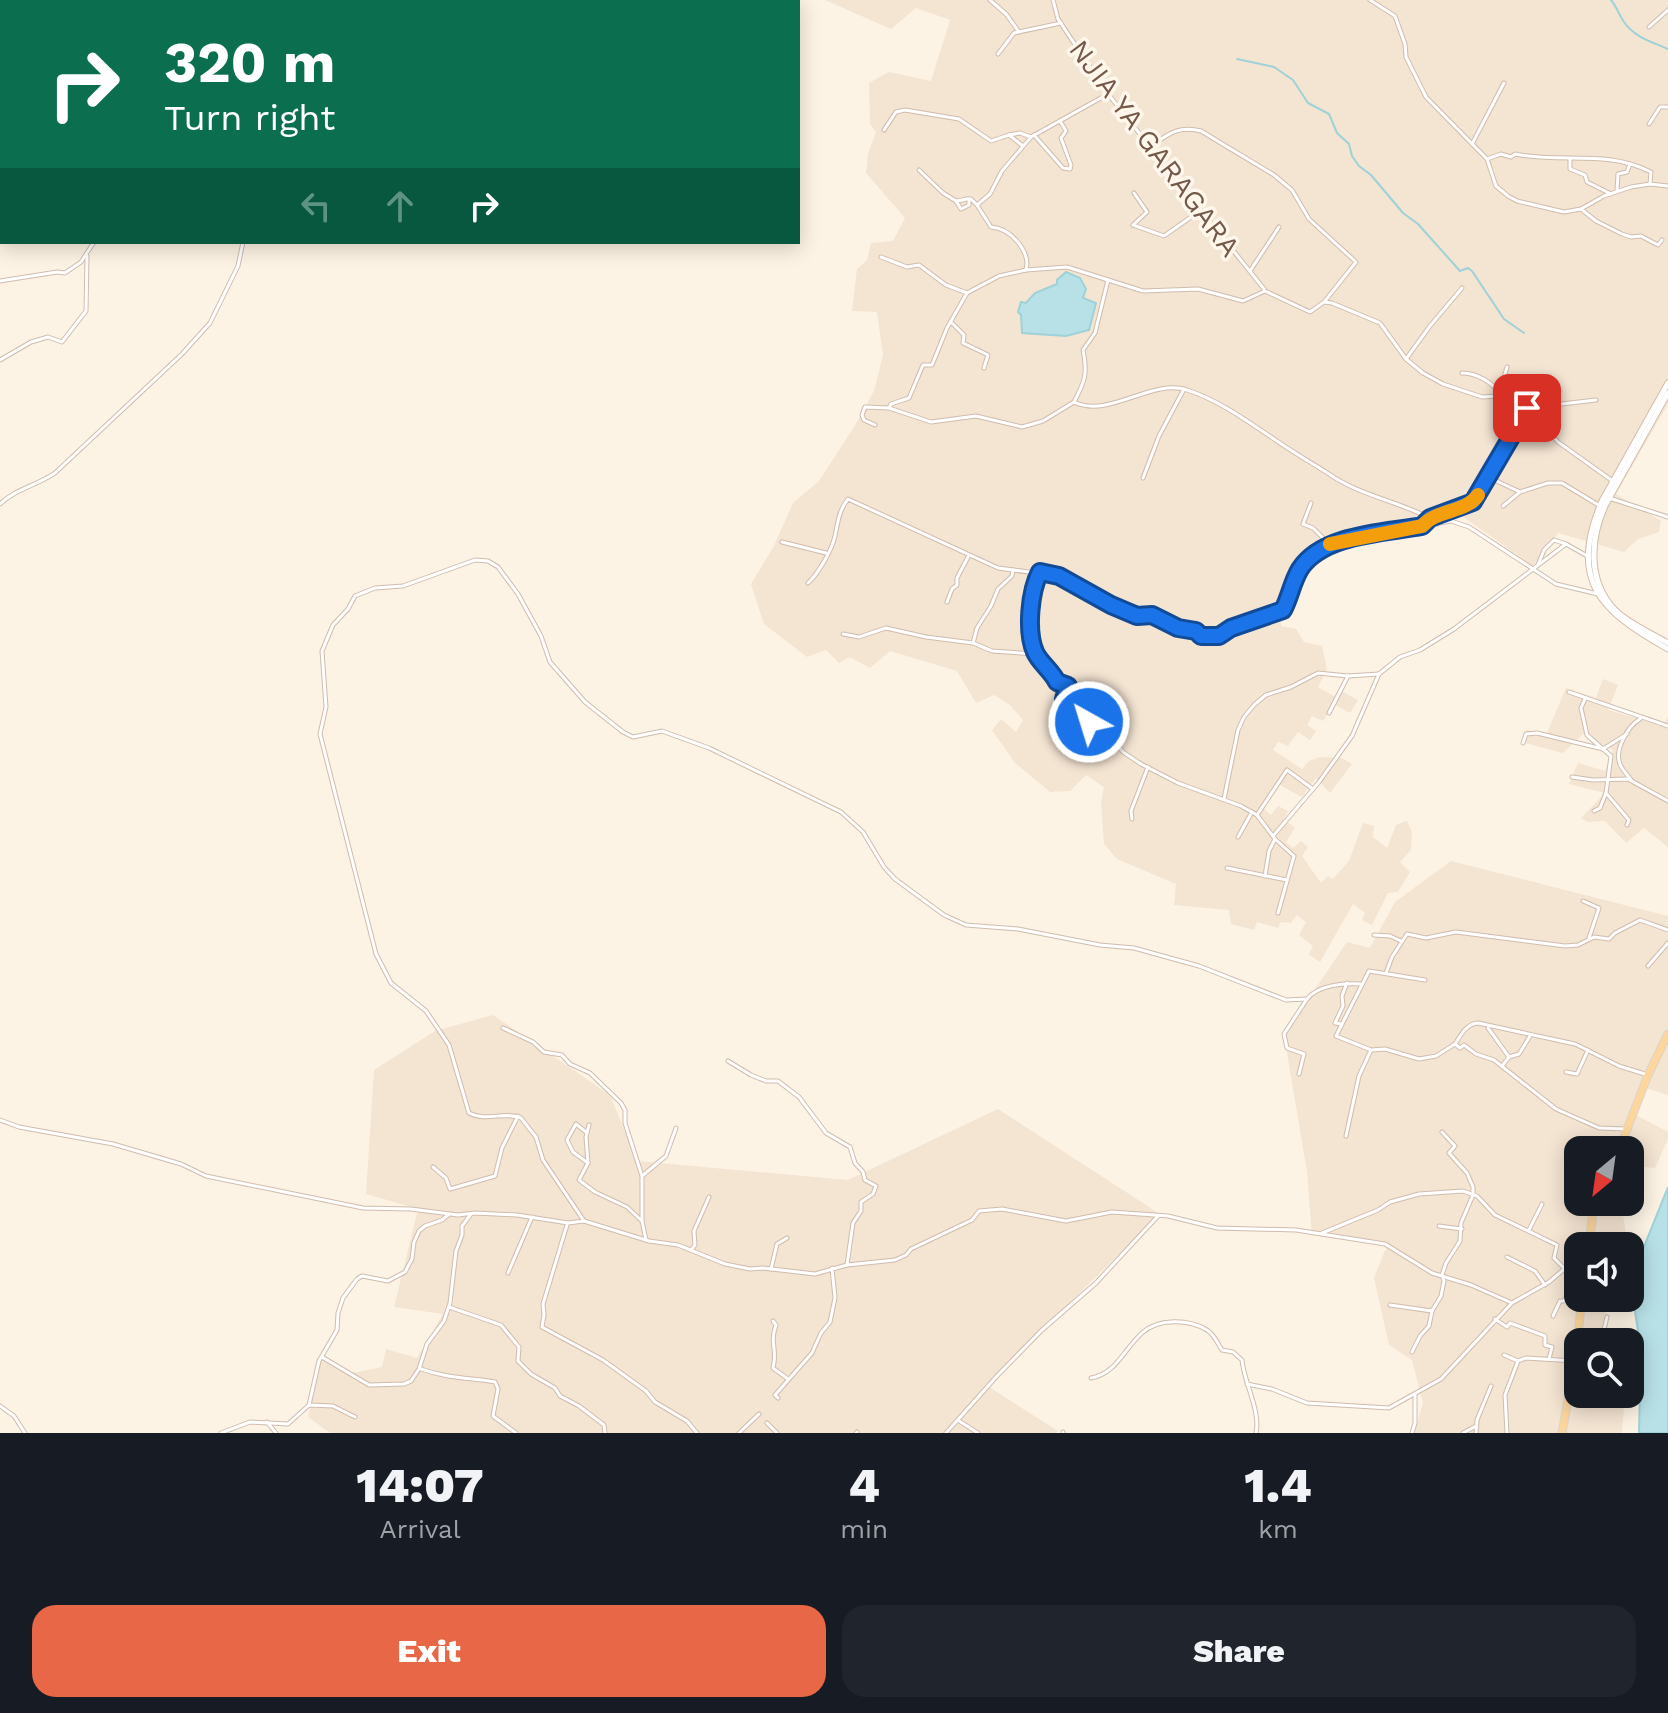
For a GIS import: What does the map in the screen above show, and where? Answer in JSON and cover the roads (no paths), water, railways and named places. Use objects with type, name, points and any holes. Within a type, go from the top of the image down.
[{"type":"main road","points":[[1668,383],[1615,483],[1598,522],[1591,557],[1602,591],[1615,610],[1668,643]]},
{"type":"main road","points":[[1668,393],[1600,506],[1590,533],[1591,578],[1598,594],[1613,614],[1668,649]]},
{"type":"main road","points":[[1625,1136],[1648,1075],[1668,1034]]},
{"type":"main road","points":[[1562,1433],[1567,1408]]},
{"type":"street","points":[[990,0],[1006,14],[1019,32]]},
{"type":"street","name":"NJIA YA GARAGARA","points":[[1053,0],[1061,23],[1108,94],[1265,291]]},
{"type":"street","points":[[1370,0],[1395,16],[1405,44],[1406,57],[1426,97],[1487,159],[1496,186],[1517,201],[1564,212],[1581,209],[1617,191],[1650,184],[1668,186]]},
{"type":"street","points":[[1649,27],[1668,10]]},
{"type":"street","points":[[998,54],[1014,33],[1061,23]]},
{"type":"street","points":[[1472,144],[1504,83]]},
{"type":"street","points":[[977,205],[990,194],[1002,171],[1033,136],[1108,94]]},
{"type":"street","points":[[1649,124],[1660,107],[1668,107]]},
{"type":"street","points":[[884,130],[896,112],[902,109],[959,119],[991,141],[1020,133],[1033,136],[1068,170],[1071,165],[1061,138],[1066,131],[1060,121]]},
{"type":"street","points":[[889,408],[891,404],[909,398],[923,365],[932,365],[947,328],[967,293],[999,276],[1026,270],[1067,267],[1143,291],[1198,289],[1243,301],[1265,291],[1310,312],[1324,302],[1356,262],[1309,219],[1292,190],[1274,175],[1201,131],[1175,129],[1151,146]]},
{"type":"street","points":[[1009,135],[1024,146]]},
{"type":"street","points":[[1487,159],[1501,154],[1543,159],[1601,157],[1651,172],[1650,184]]},
{"type":"street","points":[[1570,159],[1570,169],[1585,175],[1587,182],[1611,194]]},
{"type":"street","points":[[1617,191],[1618,174],[1627,172],[1630,164]]},
{"type":"street","points":[[919,170],[956,201],[961,209],[969,205],[969,199]]},
{"type":"street","points":[[1134,193],[1147,212],[1133,225],[1164,236],[1201,210]]},
{"type":"street","points":[[956,201],[969,199],[977,205],[991,227],[1003,229],[1025,252],[1028,261],[1026,270]]},
{"type":"street","points":[[1581,209],[1596,221],[1631,237],[1641,236],[1658,245],[1662,240]]},
{"type":"street","points":[[1250,271],[1279,227]]},
{"type":"street","points":[[0,360],[31,342],[48,337],[62,342],[86,311],[87,256],[93,244]]},
{"type":"street","points":[[0,504],[17,490],[38,484],[55,473],[182,354],[210,323],[227,293],[243,244]]},
{"type":"street","points":[[0,281],[65,273],[87,256]]},
{"type":"street","points":[[881,257],[907,267],[919,265],[946,285],[967,293]]},
{"type":"street","points":[[875,425],[864,420],[863,410],[868,407],[889,408],[931,422],[976,416],[1022,427],[1043,421],[1074,402],[1087,367],[1083,350],[1097,330],[1108,280]]},
{"type":"street","points":[[1406,359],[1462,288]]},
{"type":"street","points":[[1324,302],[1380,323],[1406,359],[1443,384],[1482,397],[1500,394]]},
{"type":"street","points":[[952,323],[964,335],[963,343],[988,355],[984,368]]},
{"type":"street","points":[[1500,394],[1507,367]]},
{"type":"street","points":[[1462,373],[1481,378],[1500,394],[1526,407],[1558,442],[1615,483]]},
{"type":"street","points":[[1074,402],[1082,406],[1117,403],[1147,391],[1184,389],[1220,404],[1330,476],[1437,524]]},
{"type":"street","points":[[1143,478],[1159,436],[1184,389]]},
{"type":"street","points":[[1422,526],[1428,519],[1473,502],[1526,407],[1596,400]]},
{"type":"street","points":[[1487,477],[1520,492]]},
{"type":"street","points":[[1503,506],[1520,492],[1548,483],[1562,483],[1600,506]]},
{"type":"street","points":[[1609,498],[1668,517]]},
{"type":"street","points":[[808,583],[834,540],[836,522],[848,499],[998,568],[1059,576],[1137,616],[1152,615],[1178,628],[1192,629],[1201,636],[1215,638],[1231,628],[1283,610],[1299,570],[1309,557],[1329,544],[1451,521],[1469,527],[1536,567],[1558,585],[1598,594]]},
{"type":"street","points":[[1311,503],[1303,524],[1313,528],[1329,544]]},
{"type":"street","points":[[1428,519],[1431,525]]},
{"type":"street","points":[[1536,567],[1544,550],[1554,540],[1591,557]]},
{"type":"street","points":[[782,542],[826,553]]},
{"type":"street","points":[[1265,876],[1274,838],[1356,730],[1379,674],[1400,657],[1420,650],[1454,629],[1566,544]]},
{"type":"street","points":[[947,602],[969,556]]},
{"type":"street","points":[[518,1116],[480,1119],[469,1113],[449,1045],[426,1011],[391,983],[376,954],[320,734],[326,707],[322,651],[333,625],[355,596],[375,588],[403,586],[475,560],[488,561],[498,567],[518,594],[541,636],[550,662],[585,702],[623,732],[633,737],[662,731],[709,748],[833,807],[863,832],[895,879],[944,915],[966,925],[1018,929],[1100,945],[1134,948],[1199,966],[1286,1000],[1307,999]]},
{"type":"street","points":[[973,643],[977,628],[998,589],[1012,576],[1013,570]]},
{"type":"street","points":[[1040,572],[1032,586],[1031,637],[1036,654],[1053,672],[1057,682],[1068,686],[1064,699],[1107,733],[1123,752],[1178,783],[1255,814],[1274,838],[1294,856],[1278,913]]},
{"type":"street","points":[[843,634],[859,637],[886,628],[973,643],[992,651],[1036,654]]},
{"type":"street","points":[[1224,799],[1238,730],[1244,717],[1266,695],[1318,673],[1348,676],[1379,674]]},
{"type":"street","points":[[1329,713],[1348,676]]},
{"type":"street","points":[[1569,692],[1668,726]]},
{"type":"street","points":[[1585,699],[1581,708],[1587,735],[1612,758],[1606,793],[1600,808],[1594,811]]},
{"type":"street","points":[[1631,780],[1619,761],[1621,747],[1633,723],[1641,718]]},
{"type":"street","points":[[1523,743],[1526,734],[1537,733],[1603,749],[1627,734]]},
{"type":"street","points":[[1132,819],[1131,811],[1148,767]]},
{"type":"street","points":[[1238,837],[1287,770],[1313,789]]},
{"type":"street","points":[[1572,777],[1631,780],[1668,801]]},
{"type":"street","points":[[1606,793],[1629,820],[1627,825]]},
{"type":"street","points":[[1227,868],[1287,880]]},
{"type":"street","points":[[1583,901],[1599,908],[1589,938]]},
{"type":"street","points":[[1386,973],[1407,934],[1426,938],[1456,932],[1565,946],[1578,945],[1589,938],[1609,939],[1640,920],[1668,930]]},
{"type":"street","points":[[1374,935],[1390,936],[1401,941]]},
{"type":"street","points":[[1648,966],[1668,943]]},
{"type":"street","points":[[1425,980],[1369,971],[1341,1024],[1338,1038],[1371,1050],[1385,1049],[1424,1060],[1455,1044],[1472,1024],[1575,1044],[1619,1066],[1648,1075]]},
{"type":"street","points":[[1299,1074],[1304,1054],[1287,1048],[1284,1034],[1307,999],[1319,990],[1347,983],[1360,984]]},
{"type":"street","points":[[1341,1024],[1337,1026],[1335,1023],[1343,1006],[1342,996],[1347,983]]},
{"type":"street","points":[[1487,1027],[1509,1057]]},
{"type":"street","points":[[503,1028],[533,1042],[542,1051],[562,1055],[570,1064],[590,1073],[612,1092],[625,1110],[625,1123],[642,1176],[642,1221],[646,1240]]},
{"type":"street","points":[[1502,1066],[1509,1057],[1519,1054],[1530,1036]]},
{"type":"street","points":[[1455,1044],[1460,1048],[1464,1045],[1473,1053],[1494,1060],[1556,1109],[1599,1128],[1620,1127],[1628,1130]]},
{"type":"street","points":[[1346,1136],[1359,1076],[1371,1050]]},
{"type":"street","points":[[1566,1072],[1577,1074],[1588,1050]]},
{"type":"street","points":[[728,1061],[766,1081],[778,1081],[795,1093],[826,1133],[850,1147],[865,1180],[876,1186],[873,1194],[861,1202],[861,1211],[853,1223],[847,1265]]},
{"type":"street","points":[[433,1167],[446,1178],[450,1189],[495,1176],[502,1148],[518,1116]]},
{"type":"street","points":[[518,1116],[536,1137],[543,1160],[584,1221]]},
{"type":"street","points":[[0,1120],[19,1127],[113,1144],[181,1164],[206,1176],[363,1208],[532,1217],[568,1223],[584,1221],[750,1269],[815,1274],[847,1265],[895,1260],[972,1220],[979,1211],[1002,1209],[1066,1221],[1112,1212],[1158,1215],[1217,1228],[1296,1230],[1385,1244],[1419,1266],[1512,1303]]},
{"type":"street","points":[[586,1132],[576,1124],[567,1140],[573,1152],[588,1163]]},
{"type":"street","points":[[589,1125],[586,1132],[588,1163],[579,1180],[595,1192],[627,1207],[642,1221]]},
{"type":"street","points":[[642,1176],[666,1156],[676,1128]]},
{"type":"street","points":[[1412,1352],[1429,1326],[1432,1311],[1441,1296],[1442,1275],[1460,1241],[1464,1216],[1473,1195],[1467,1173],[1449,1153],[1455,1146],[1442,1132]]},
{"type":"street","points":[[1247,1384],[1254,1388],[1272,1389],[1307,1403],[1389,1408],[1441,1379],[1512,1303],[1545,1285],[1564,1268],[1554,1258],[1557,1245],[1495,1215],[1473,1195],[1463,1191],[1409,1196],[1320,1234]]},
{"type":"street","points":[[691,1250],[695,1245],[694,1231],[709,1197]]},
{"type":"street","points":[[1529,1230],[1542,1204]]},
{"type":"street","points":[[221,1433],[250,1422],[288,1424],[309,1405],[322,1357],[337,1330],[339,1303],[362,1276],[388,1281],[405,1272],[412,1259],[419,1231],[449,1214]]},
{"type":"street","points":[[322,1357],[369,1385],[407,1383],[419,1369],[427,1344],[441,1327],[449,1307],[456,1251],[462,1226],[471,1214]]},
{"type":"street","points":[[946,1433],[997,1376],[1042,1330],[1096,1283],[1158,1215]]},
{"type":"street","points":[[508,1273],[532,1217]]},
{"type":"street","points":[[568,1223],[543,1304],[542,1327],[603,1360],[646,1391],[655,1402],[687,1421],[697,1433]]},
{"type":"street","points":[[1439,1226],[1462,1229]]},
{"type":"street","points":[[771,1269],[777,1244],[787,1238]]},
{"type":"street","points":[[1507,1257],[1535,1271],[1545,1285]]},
{"type":"street","points":[[778,1398],[775,1395],[812,1353],[830,1322],[835,1298],[831,1268]]},
{"type":"street","points":[[1553,1316],[1560,1301],[1564,1301]]},
{"type":"street","points":[[1390,1305],[1432,1311]]},
{"type":"street","points":[[449,1307],[501,1325],[519,1347],[518,1361],[531,1374],[553,1387],[560,1396],[604,1425],[605,1433]]},
{"type":"street","points":[[1604,1328],[1607,1317]]},
{"type":"street","points":[[1495,1319],[1507,1327],[1510,1323],[1545,1336],[1545,1345],[1552,1347],[1549,1359]]},
{"type":"street","points":[[773,1321],[776,1325],[771,1339],[776,1357],[773,1368],[788,1379]]},
{"type":"street","points":[[1091,1378],[1102,1376],[1115,1365],[1143,1332],[1156,1325],[1183,1322],[1210,1331],[1222,1350],[1239,1356],[1258,1422],[1256,1433]]},
{"type":"street","points":[[1504,1355],[1518,1361],[1526,1358],[1564,1360]]},
{"type":"street","points":[[1507,1433],[1505,1395],[1518,1361]]},
{"type":"street","points":[[419,1369],[451,1378],[495,1382],[498,1389],[493,1416],[516,1433]]},
{"type":"street","points":[[1476,1433],[1491,1386]]},
{"type":"street","points":[[1412,1433],[1415,1394]]},
{"type":"street","points":[[309,1405],[333,1406],[355,1417]]},
{"type":"street","points":[[0,1406],[14,1416],[25,1433]]},
{"type":"street","points":[[739,1433],[759,1414]]},
{"type":"street","points":[[959,1421],[978,1433]]},
{"type":"street","points":[[267,1422],[276,1433]]},
{"type":"street","points":[[767,1423],[777,1433]]},
{"type":"street","points":[[1463,1433],[1476,1426]]},
{"type":"water","points":[[1066,272],[1080,278],[1086,289],[1083,298],[1096,303],[1089,330],[1066,336],[1022,333],[1018,312],[1021,302],[1026,303],[1035,293],[1057,284]]},
{"type":"water","points":[[1668,1187],[1668,1433],[1639,1433],[1640,1408],[1644,1408],[1644,1328],[1638,1328],[1635,1312],[1644,1312],[1644,1247]]},
{"type":"waterway","points":[[1611,0],[1633,32],[1668,49]]},
{"type":"waterway","points":[[1237,59],[1274,67],[1293,80],[1308,103],[1329,114],[1337,133],[1349,144],[1359,166],[1371,175],[1460,271],[1468,268],[1472,271],[1504,319],[1524,333]]}]
